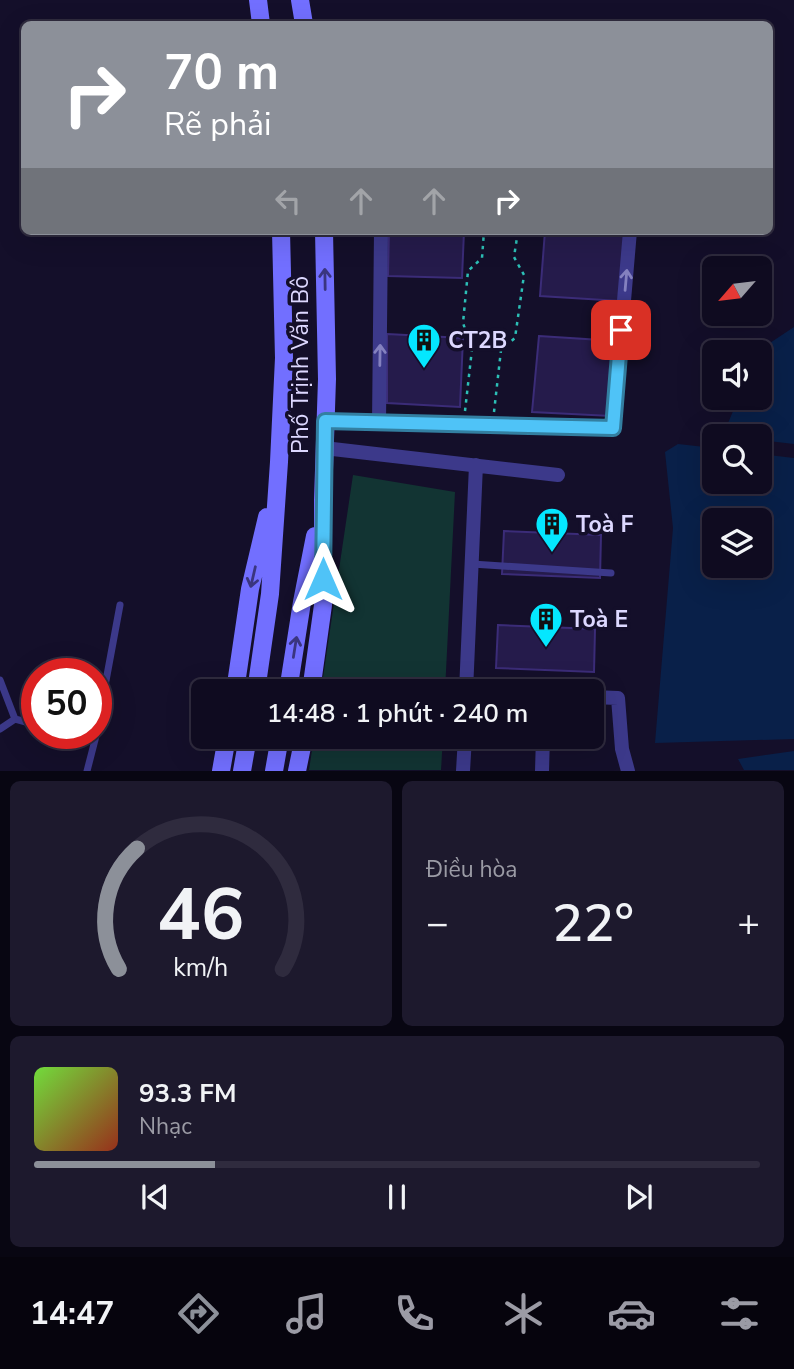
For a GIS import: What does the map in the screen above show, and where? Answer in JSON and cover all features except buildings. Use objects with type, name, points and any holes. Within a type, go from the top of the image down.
[{"type":"main road","points":[[258,0],[261,21]]},
{"type":"main road","points":[[300,0],[303,21]]},
{"type":"main road","name":"Phố Trịnh Văn Bô","points":[[258,679],[270,594],[279,463],[284,358],[281,235]]},
{"type":"main road","name":"Phố Trịnh Văn Bô","points":[[313,679],[323,605],[327,379],[324,235]]},
{"type":"main road","name":"Phố Trịnh Văn Bô","points":[[237,679],[250,589],[279,463]]},
{"type":"main road","name":"Phố Trịnh Văn Bô","points":[[290,679],[323,500]]},
{"type":"main road","points":[[221,771],[225,749]]},
{"type":"main road","points":[[242,771],[246,749]]},
{"type":"main road","points":[[274,771],[278,749]]},
{"type":"main road","points":[[297,771],[302,749]]},
{"type":"street","points":[[379,424],[381,235]]},
{"type":"street","points":[[325,421],[613,428],[630,235]]},
{"type":"street","points":[[324,448],[558,475]]},
{"type":"street","points":[[467,679],[476,465]]},
{"type":"street","points":[[604,697],[618,698],[622,748],[628,771]]},
{"type":"street","points":[[619,771],[622,748]]},
{"type":"street","points":[[463,771],[464,749]]},
{"type":"street","points":[[542,771],[543,749]]},
{"type":"lane","points":[[472,564],[611,573]]},
{"type":"lane","points":[[110,658],[120,605]]},
{"type":"lane","points":[[0,680],[15,719]]},
{"type":"lane","points":[[0,729],[15,719],[21,720]]},
{"type":"lane","points":[[87,771],[93,749]]},
{"type":"path","points":[[463,425],[472,349],[463,323],[468,271],[482,258],[484,235]]},
{"type":"path","points":[[493,426],[500,350],[515,338],[524,275],[514,257],[517,235]]},
{"type":"green space","points":[[353,475],[455,492],[446,679],[323,679]]},
{"type":"green space","points":[[312,749],[442,749],[441,770],[309,770]]},
{"type":"water","points":[[794,327],[794,444],[772,441],[772,424],[728,424],[734,410],[772,410],[772,342]]},
{"type":"water","points":[[678,444],[702,447],[702,494],[772,494],[772,455],[794,458],[794,739],[655,743],[673,528],[665,452]]},
{"type":"water","points":[[794,751],[794,770],[744,770],[738,759]]},
{"type":"place","name":"CT2B","points":[[424,370]]},
{"type":"place","name":"Toà F","points":[[552,554]]},
{"type":"place","name":"Toà E","points":[[546,649]]},
{"type":"route","points":[[323,579],[325,421],[613,428],[621,330]]}]
